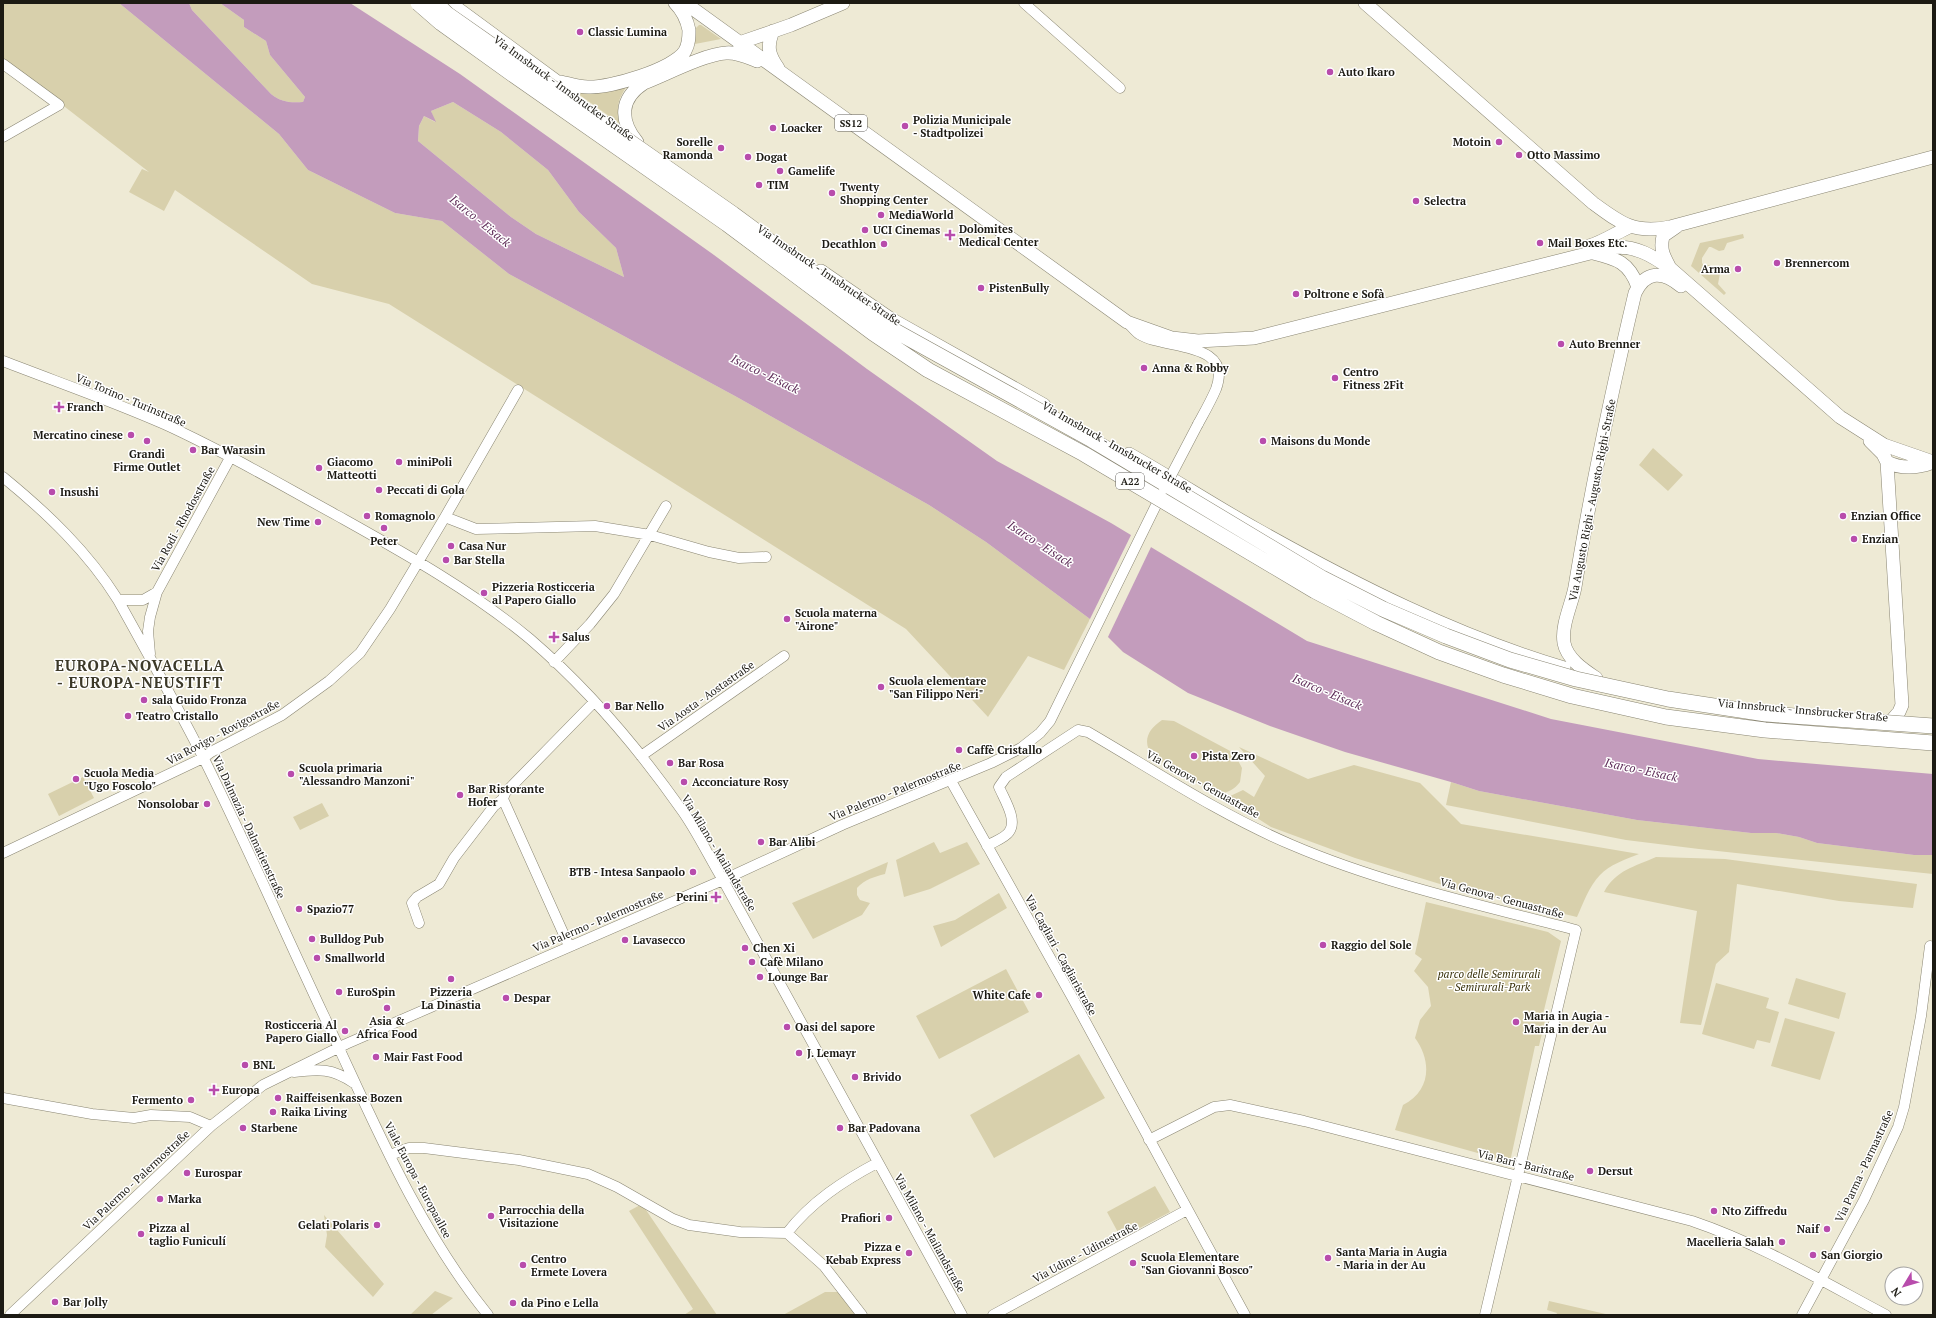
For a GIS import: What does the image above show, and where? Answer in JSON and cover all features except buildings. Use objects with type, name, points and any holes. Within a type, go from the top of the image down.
[{"type":"highway","name":"A22","points":[[418,3],[441,23],[502,67],[727,224],[872,333],[928,370],[1084,454],[1315,592],[1376,623],[1439,652],[1503,675],[1572,696],[1666,717],[1765,730],[1933,743]]},
{"type":"highway","name":"A22","points":[[436,3],[447,14],[733,214],[879,322],[1092,440],[1322,578],[1384,609],[1446,636],[1510,660],[1576,679],[1668,699],[1766,714],[1933,726]]},
{"type":"main road","name":"Via Innsbruck - Innsbrucker Straße","points":[[450,3],[637,142],[891,319],[991,374],[1256,529],[1411,611],[1503,648],[1596,678],[1674,696],[1745,707],[1933,722]]},
{"type":"main road","points":[[554,79],[574,86],[602,86],[619,83],[672,62],[685,51],[689,39],[684,14],[675,3]]},
{"type":"main road","name":"SS12","points":[[685,3],[1127,322]]},
{"type":"main road","points":[[739,43],[843,3]]},
{"type":"main road","points":[[1365,3],[1529,148],[1605,212],[1629,227],[1657,229],[1684,223],[1933,157]]},
{"type":"main road","points":[[773,31],[768,52],[782,73]]},
{"type":"main road","points":[[637,142],[628,130],[624,119],[630,94],[644,84],[697,62],[726,53],[747,57],[782,73]]},
{"type":"main road","points":[[1605,212],[1611,222],[1609,236]]},
{"type":"main road","points":[[1671,269],[1661,250],[1662,236],[1684,223]]},
{"type":"main road","points":[[1564,260],[1573,250],[1600,243],[1609,236],[1629,227]]},
{"type":"main road","points":[[1127,322],[1172,338],[1198,341],[1254,338],[1618,246],[1632,248],[1658,259],[1671,269],[1834,412],[1861,431],[1901,452],[1933,462]]},
{"type":"main road","points":[[1592,253],[1611,258],[1628,267],[1638,287]]},
{"type":"main road","points":[[1638,287],[1640,282],[1648,277],[1663,276],[1677,282],[1703,304],[1712,306]]},
{"type":"main road","name":"Via Augusto Righi - Augusto-Righi-Straße","points":[[1596,678],[1574,660],[1564,644],[1564,632],[1575,589],[1587,511],[1632,306],[1638,287]]},
{"type":"main road","points":[[1061,415],[1076,437],[1109,461],[1165,495],[1219,526],[1256,529]]},
{"type":"main road","points":[[1861,431],[1874,447],[1883,454],[1887,462],[1902,705],[1899,712],[1892,719]]},
{"type":"main road","points":[[1887,462],[1898,467],[1922,466],[1933,462]]},
{"type":"street","points":[[1024,3],[1120,88]]},
{"type":"street","points":[[3,64],[59,105],[3,137]]},
{"type":"street","name":"Via Palermo - Palermostraße","points":[[10,1315],[211,1126],[263,1085],[339,1047],[723,880],[842,825],[951,781],[1021,748],[1040,733],[1050,721],[1067,688],[1165,495],[1216,388],[1218,370],[1215,362],[1209,355],[1200,351],[1186,349],[1139,334],[1127,322]]},
{"type":"street","name":"Via Torino - Turinstraße","points":[[3,361],[164,424],[269,478],[419,561]]},
{"type":"street","name":"Via Rovigo - Rovigostraße","points":[[3,853],[203,758],[211,752],[282,716],[329,681],[360,653],[390,609],[446,517],[518,390]]},
{"type":"street","name":"Via Rodi - Rhodosstraße","points":[[151,660],[148,636],[150,617],[157,592],[230,458]]},
{"type":"street","name":"Via Dalmazia - Dalmatienstraße","points":[[3,477],[51,518],[103,576],[118,600],[203,758],[339,1047]]},
{"type":"street","points":[[554,662],[590,624],[614,594],[666,506]]},
{"type":"street","points":[[446,517],[476,529],[595,526],[650,535],[739,558],[766,556]]},
{"type":"street","name":"Via Milano - Mailandstraße","points":[[419,561],[487,606],[529,639],[554,662],[594,702],[641,756],[683,811],[723,880],[877,1163],[962,1315]]},
{"type":"street","points":[[118,600],[142,600],[157,592]]},
{"type":"street","name":"Via Aosta - Aostastraße","points":[[641,756],[784,656]]},
{"type":"street","points":[[419,923],[412,904],[417,897],[440,884],[454,858],[494,806],[503,799],[505,793],[594,702]]},
{"type":"street","name":"Via Genova - Genuastraße","points":[[987,846],[1008,833],[1012,825],[1011,815],[1000,787],[1006,778],[1078,730],[1088,732],[1230,816],[1293,846],[1380,877],[1576,930],[1518,1177]]},
{"type":"street","name":"Via Cagliari - Cagliaristraße","points":[[951,781],[1245,1315]]},
{"type":"street","points":[[503,799],[569,946]]},
{"type":"street","name":"Via Parma - Parmastraße","points":[[1802,1315],[1864,1200],[1898,1127],[1904,1107],[1921,1016],[1930,946]]},
{"type":"street","name":"Viale Europa - Europaallee","points":[[339,1047],[390,1155],[432,1236],[460,1279],[488,1315]]},
{"type":"street","name":"Via Palermo - Palermostraße","points":[[286,1073],[331,1070],[356,1084]]},
{"type":"street","points":[[3,1098],[92,1114],[134,1118],[152,1115],[190,1117],[211,1126]]},
{"type":"street","name":"Via Bari - Baristraße","points":[[1149,1140],[1214,1107],[1230,1105],[1304,1121],[1518,1177],[1617,1200],[1692,1221],[1725,1232],[1767,1251],[1886,1315]]},
{"type":"street","points":[[390,1155],[409,1148],[424,1148],[549,1165],[588,1174],[602,1180],[673,1219],[689,1225],[740,1232],[787,1233],[824,1266],[862,1315]]},
{"type":"street","points":[[787,1233],[799,1217],[837,1186],[877,1163]]},
{"type":"street","points":[[1485,1315],[1518,1177]]},
{"type":"street","name":"Via Udine - Udinestraße","points":[[993,1315],[1187,1210]]},
{"type":"green space","points":[[3,3],[119,3],[279,134],[308,170],[395,213],[442,221],[509,274],[735,396],[929,505],[986,542],[1090,619],[1064,670],[1028,656],[988,717],[906,629],[389,304],[312,284],[175,190],[164,211],[129,192],[142,169],[149,172],[3,59]]},
{"type":"green space","points":[[189,3],[220,3],[244,20],[244,27],[266,41],[270,55],[305,97],[303,102],[278,99],[271,94],[192,10]]},
{"type":"green space","points":[[699,25],[721,39],[695,44],[695,29]]},
{"type":"green space","points":[[628,84],[622,94],[618,107],[620,124],[570,88]]},
{"type":"green space","points":[[453,102],[501,132],[548,170],[579,212],[616,248],[624,277],[536,234],[511,217],[418,141],[419,126],[424,116],[435,122],[431,111]]},
{"type":"green space","points":[[1743,234],[1744,238],[1727,243],[1724,250],[1719,251],[1709,247],[1702,258],[1702,263],[1704,266],[1709,265],[1720,273],[1718,284],[1726,293],[1724,295],[1691,266],[1700,243]]},
{"type":"green space","points":[[1653,448],[1683,475],[1668,491],[1639,465]]},
{"type":"green space","name":"Pista Zero","points":[[1162,720],[1174,721],[1234,753],[1242,768],[1240,782],[1235,788],[1225,793],[1213,792],[1153,757],[1147,741],[1150,732]]},
{"type":"green space","points":[[1239,747],[1308,779],[1354,765],[1420,783],[1461,824],[1639,854],[1613,865],[1596,879],[1589,890],[1577,917],[1453,888],[1355,858],[1271,827],[1226,798],[1243,790],[1254,797],[1265,776]]},
{"type":"green space","points":[[83,777],[94,798],[59,816],[48,794]]},
{"type":"green space","points":[[1451,782],[1479,791],[1637,820],[1751,833],[1776,833],[1799,837],[1817,843],[1914,855],[1933,855],[1933,874],[1626,840],[1446,805]]},
{"type":"green space","points":[[322,803],[329,816],[300,830],[293,817]]},
{"type":"green space","points":[[934,842],[940,853],[967,842],[980,864],[930,889],[904,897],[896,860]]},
{"type":"green space","points":[[1656,857],[1725,859],[1917,884],[1913,908],[1839,901],[1737,884],[1729,952],[1716,964],[1701,1025],[1680,1023],[1697,911],[1604,892],[1620,874]]},
{"type":"green space","points":[[888,862],[885,874],[866,880],[857,888],[857,895],[860,900],[870,903],[862,915],[813,939],[792,903]]},
{"type":"green space","points":[[999,893],[1007,908],[941,947],[933,926],[955,920]]},
{"type":"green space","name":"parco delle Semirurali - Semirurali-Park","points":[[1426,902],[1548,932],[1561,941],[1543,1014],[1546,1016],[1539,1046],[1535,1046],[1510,1162],[1395,1130],[1403,1105],[1419,1092],[1424,1084],[1426,1075],[1424,1056],[1421,1047],[1415,1038],[1420,1020],[1431,1006],[1428,987],[1414,971],[1422,959],[1415,954]]},
{"type":"green space","points":[[1006,969],[1029,1012],[939,1059],[916,1016]]},
{"type":"green space","points":[[1796,978],[1846,993],[1839,1019],[1788,1004]]},
{"type":"green space","points":[[1716,983],[1769,998],[1766,1008],[1779,1012],[1770,1043],[1757,1040],[1754,1049],[1702,1034]]},
{"type":"green space","points":[[1785,1018],[1835,1032],[1820,1080],[1771,1066]]},
{"type":"green space","points":[[1079,1054],[1105,1098],[994,1158],[970,1115]]},
{"type":"green space","points":[[1155,1186],[1170,1212],[1121,1238],[1107,1212]]},
{"type":"green space","points":[[642,1204],[717,1315],[684,1315],[693,1309],[629,1211]]},
{"type":"green space","points":[[324,1215],[384,1284],[373,1297],[325,1247],[327,1235]]},
{"type":"green space","points":[[435,1291],[453,1298],[431,1315],[410,1315]]},
{"type":"green space","points":[[825,1292],[842,1292],[858,1315],[783,1315]]},
{"type":"green space","points":[[1549,1301],[1610,1315],[1556,1315],[1557,1313],[1547,1310]]},
{"type":"water","name":"Isarco - Eisack","points":[[119,3],[189,3],[192,10],[271,94],[286,101],[303,102],[305,97],[270,55],[266,41],[244,27],[244,20],[220,3],[350,3],[460,74],[714,255],[867,369],[997,461],[1111,523],[1307,641],[1551,719],[1758,759],[1933,774],[1933,855],[1914,855],[1817,843],[1799,837],[1776,833],[1751,833],[1637,820],[1479,791],[1345,752],[1270,726],[1188,693],[1123,652],[1090,619],[986,542],[929,505],[735,396],[509,274],[442,221],[395,213],[308,170],[279,134]],"holes":[[[453,102],[501,132],[548,170],[579,212],[616,248],[624,277],[536,234],[511,217],[418,141],[419,126],[424,116],[436,122],[431,111]]]},
{"type":"pier","points":[[1132,533],[1152,545],[1107,639],[1089,621]]},
{"type":"place","name":"Classic Lumina","points":[[580,32]]},
{"type":"place","name":"Auto Ikaro","points":[[1330,72]]},
{"type":"place","name":"Polizia Municipale - Stadtpolizei","points":[[905,126]]},
{"type":"place","name":"Loacker","points":[[773,128]]},
{"type":"place","name":"Motoin","points":[[1499,142]]},
{"type":"place","name":"Sorelle Ramonda","points":[[721,148]]},
{"type":"place","name":"Otto Massimo","points":[[1519,155]]},
{"type":"place","name":"Dogat","points":[[748,157]]},
{"type":"place","name":"Gamelife","points":[[780,171]]},
{"type":"place","name":"TIM","points":[[759,185]]},
{"type":"place","name":"Twenty Shopping Center","points":[[832,193]]},
{"type":"place","name":"Selectra","points":[[1416,201]]},
{"type":"place","name":"MediaWorld","points":[[881,215]]},
{"type":"place","name":"UCI Cinemas","points":[[865,230]]},
{"type":"place","name":"Dolomites Medical Center","points":[[950,235]]},
{"type":"place","name":"Mail Boxes Etc.","points":[[1540,243]]},
{"type":"place","name":"Decathlon","points":[[884,244]]},
{"type":"place","name":"Brennercom","points":[[1777,263]]},
{"type":"place","name":"Arma","points":[[1738,269]]},
{"type":"place","name":"PistenBully","points":[[981,288]]},
{"type":"place","name":"Poltrone e Sofà","points":[[1296,294]]},
{"type":"place","name":"Auto Brenner","points":[[1561,344]]},
{"type":"place","name":"Anna & Robby","points":[[1144,368]]},
{"type":"place","name":"Centro Fitness 2Fit","points":[[1335,378]]},
{"type":"place","name":"Franch","points":[[59,407]]},
{"type":"place","name":"Mercatino cinese","points":[[131,435]]},
{"type":"place","name":"Grandi Firme Outlet","points":[[147,441]]},
{"type":"place","name":"Maisons du Monde","points":[[1263,441]]},
{"type":"place","name":"Bar Warasin","points":[[193,450]]},
{"type":"place","name":"miniPoli","points":[[399,462]]},
{"type":"place","name":"Giacomo Matteotti","points":[[319,468]]},
{"type":"place","name":"Peccati di Gola","points":[[379,490]]},
{"type":"place","name":"Insushi","points":[[52,492]]},
{"type":"place","name":"Romagnolo","points":[[367,516]]},
{"type":"place","name":"Enzian Office","points":[[1843,516]]},
{"type":"place","name":"New Time","points":[[318,522]]},
{"type":"place","name":"Peter","points":[[384,528]]},
{"type":"place","name":"Enzian","points":[[1854,539]]},
{"type":"place","name":"Casa Nur","points":[[451,546]]},
{"type":"place","name":"Bar Stella","points":[[446,560]]},
{"type":"place","name":"Pizzeria Rosticceria al Papero Giallo","points":[[484,593]]},
{"type":"place","name":"Scuola materna \"Airone\"","points":[[787,619]]},
{"type":"place","name":"Salus","points":[[554,637]]},
{"type":"place","name":"Scuola elementare \"San Filippo Neri\"","points":[[881,687]]},
{"type":"place","name":"sala Guido Fronza","points":[[144,700]]},
{"type":"place","name":"Bar Nello","points":[[607,706]]},
{"type":"place","name":"Teatro Cristallo","points":[[128,716]]},
{"type":"place","name":"Caffè Cristallo","points":[[959,750]]},
{"type":"place","name":"Pista Zero","points":[[1194,756]]},
{"type":"place","name":"Bar Rosa","points":[[670,763]]},
{"type":"place","name":"Scuola primaria \"Alessandro Manzoni\"","points":[[291,774]]},
{"type":"place","name":"Scuola Media \"Ugo Foscolo\"","points":[[76,779]]},
{"type":"place","name":"Acconciature Rosy","points":[[684,782]]},
{"type":"place","name":"Bar Ristorante Hofer","points":[[460,795]]},
{"type":"place","name":"Nonsolobar","points":[[207,804]]},
{"type":"place","name":"Bar Alibi","points":[[761,842]]},
{"type":"place","name":"BTB - Intesa Sanpaolo","points":[[693,872]]},
{"type":"place","name":"Perini","points":[[716,897]]},
{"type":"place","name":"Spazio77","points":[[299,909]]},
{"type":"place","name":"Bulldog Pub","points":[[312,939]]},
{"type":"place","name":"Lavasecco","points":[[625,940]]},
{"type":"place","name":"Raggio del Sole","points":[[1323,945]]},
{"type":"place","name":"Chen Xi","points":[[745,948]]},
{"type":"place","name":"Smallworld","points":[[317,958]]},
{"type":"place","name":"Cafè Milano","points":[[752,962]]},
{"type":"place","name":"Lounge Bar","points":[[760,977]]},
{"type":"place","name":"Pizzeria La Dinastia","points":[[451,979]]},
{"type":"place","name":"EuroSpin","points":[[339,992]]},
{"type":"place","name":"White Cafe","points":[[1039,995]]},
{"type":"place","name":"Despar","points":[[506,998]]},
{"type":"place","name":"Asia & Africa Food","points":[[387,1008]]},
{"type":"place","name":"Maria in Augia - Maria in der Au","points":[[1516,1022]]},
{"type":"place","name":"Oasi del sapore","points":[[787,1027]]},
{"type":"place","name":"Rosticceria Al Papero Giallo","points":[[345,1031]]},
{"type":"place","name":"J. Lemayr","points":[[799,1053]]},
{"type":"place","name":"Mair Fast Food","points":[[376,1057]]},
{"type":"place","name":"BNL","points":[[245,1065]]},
{"type":"place","name":"Brivido","points":[[855,1077]]},
{"type":"place","name":"Europa","points":[[214,1090]]},
{"type":"place","name":"Raiffeisenkasse Bozen","points":[[278,1098]]},
{"type":"place","name":"Fermento","points":[[191,1100]]},
{"type":"place","name":"Raika Living","points":[[273,1112]]},
{"type":"place","name":"Starbene","points":[[243,1128]]},
{"type":"place","name":"Bar Padovana","points":[[840,1128]]},
{"type":"place","name":"Dersut","points":[[1590,1171]]},
{"type":"place","name":"Eurospar","points":[[187,1173]]},
{"type":"place","name":"Marka","points":[[160,1199]]},
{"type":"place","name":"Nto Ziffredu","points":[[1714,1211]]},
{"type":"place","name":"Parrocchia della Visitazione","points":[[491,1216]]},
{"type":"place","name":"Prafiori","points":[[889,1218]]},
{"type":"place","name":"Gelati Polaris","points":[[377,1225]]},
{"type":"place","name":"Naif","points":[[1827,1229]]},
{"type":"place","name":"Pizza al taglio Funiculí","points":[[141,1234]]},
{"type":"place","name":"Macelleria Salah","points":[[1782,1242]]},
{"type":"place","name":"Pizza e Kebab Express","points":[[909,1253]]},
{"type":"place","name":"San Giorgio","points":[[1813,1255]]},
{"type":"place","name":"Santa Maria in Augia - Maria in der Au","points":[[1328,1258]]},
{"type":"place","name":"Scuola Elementare \"San Giovanni Bosco\"","points":[[1133,1263]]},
{"type":"place","name":"Centro Ermete Lovera","points":[[523,1265]]},
{"type":"place","name":"Bar Jolly","points":[[55,1302]]},
{"type":"place","name":"da Pino e Lella","points":[[513,1303]]},
{"type":"district","name":"EUROPA-NOVACELLA - EUROPA-NEUSTIFT","points":[[140,674]]}]
